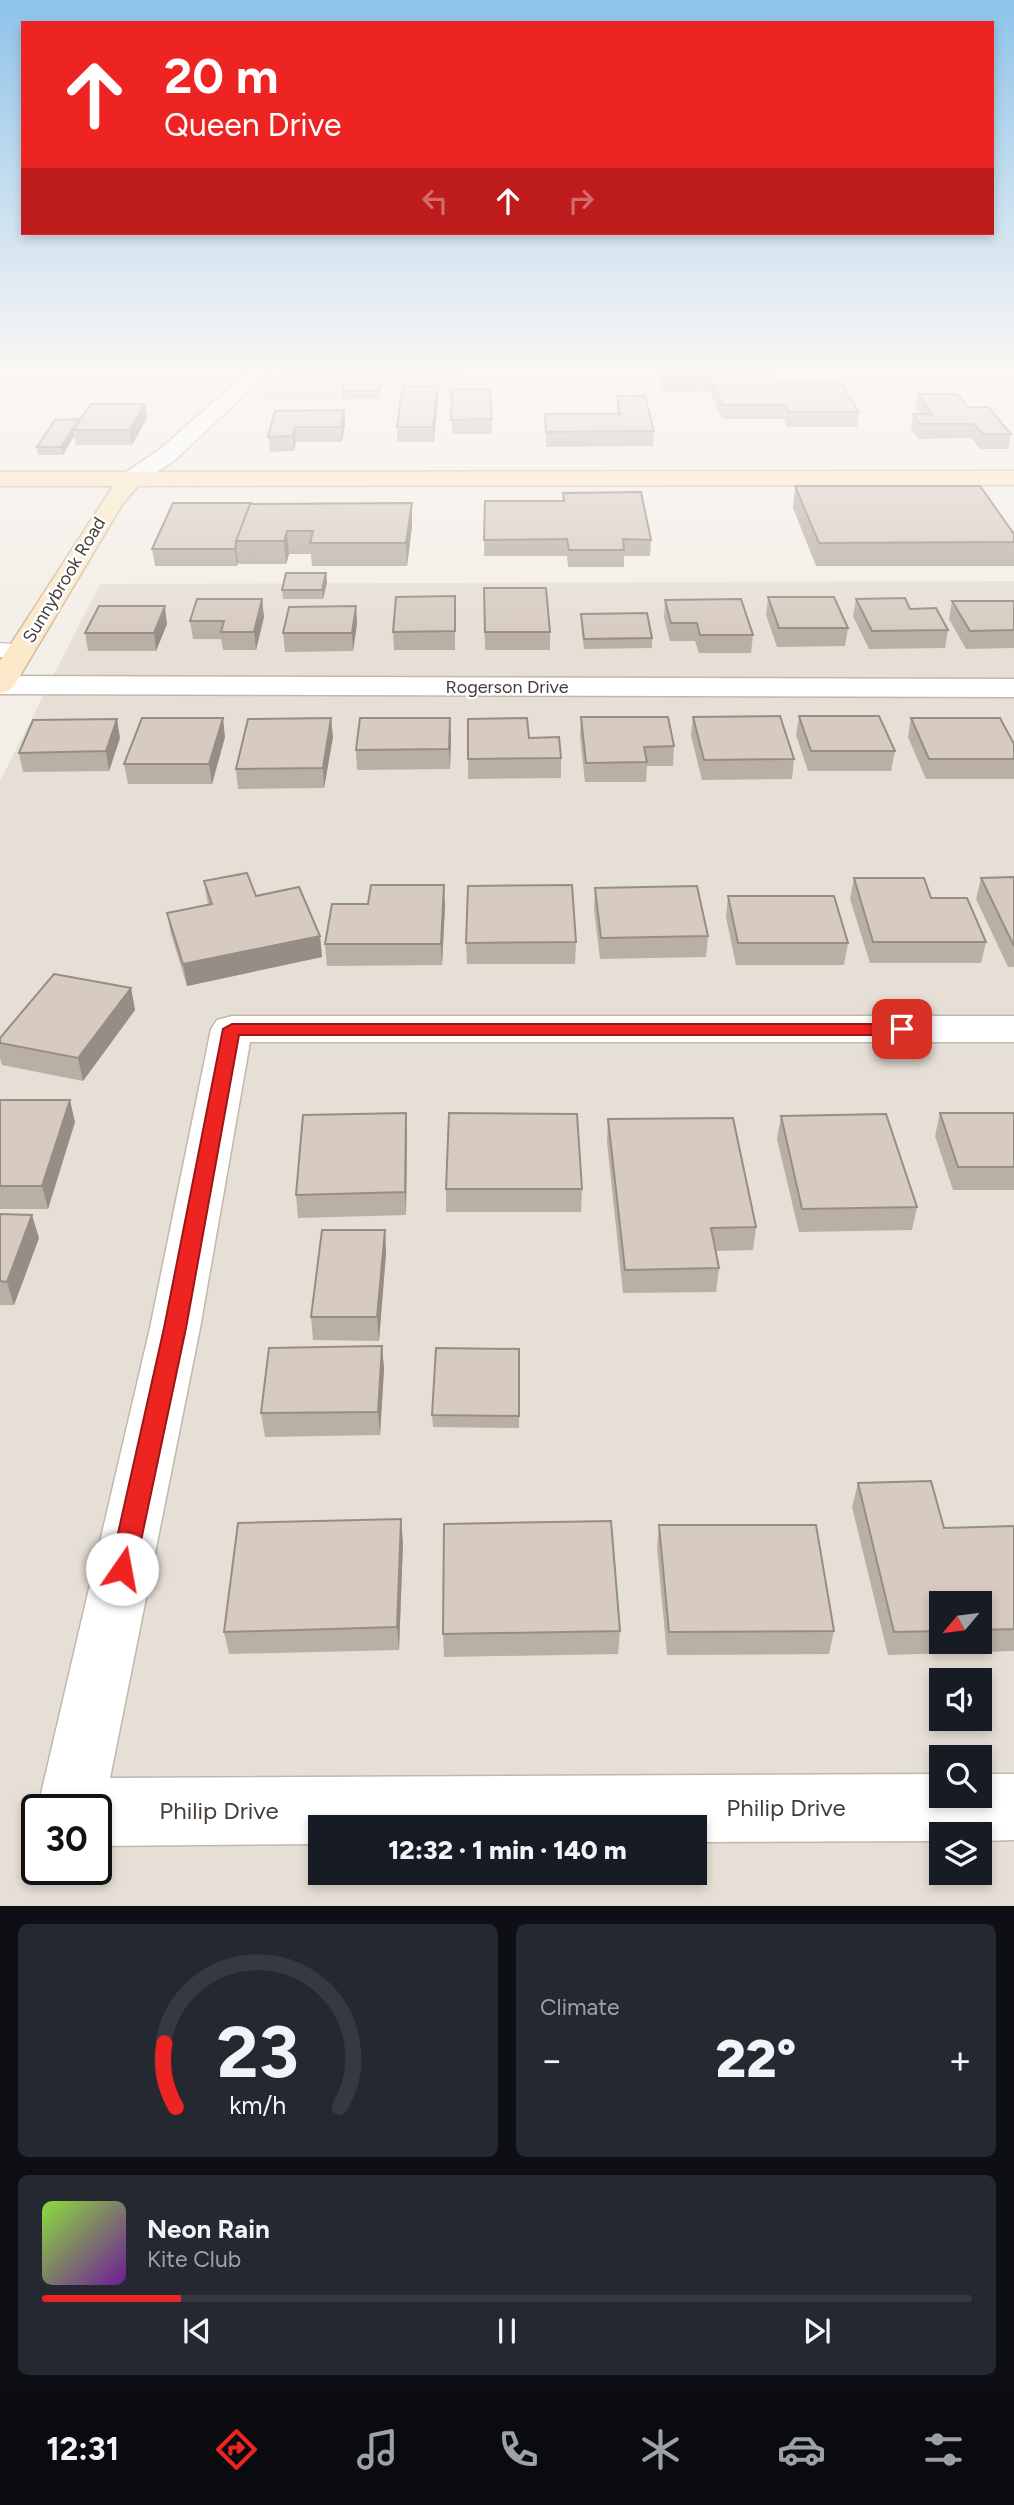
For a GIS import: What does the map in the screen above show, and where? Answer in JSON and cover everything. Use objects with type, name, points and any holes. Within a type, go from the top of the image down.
[{"type":"main road","points":[[0,479],[1014,478]]},
{"type":"main road","name":"Sunnybrook Road","points":[[0,685],[10,650],[111,502],[131,479]]},
{"type":"street","points":[[131,479],[161,459]]},
{"type":"street","name":"Rogerson Drive","points":[[0,685],[1014,688]]},
{"type":"street","points":[[73,1794],[175,1328],[232,1029],[1014,1029]]},
{"type":"street","name":"Philip Drive","points":[[112,1812],[1014,1807]]},
{"type":"shaded area","points":[[1014,581],[1014,1906],[0,1906],[0,781],[100,584]]},
{"type":"building","points":[[795,486],[980,486],[1014,534],[1014,542],[819,543]]},
{"type":"building","points":[[641,492],[651,540],[623,539],[624,550],[569,550],[567,539],[484,540],[485,501],[564,501],[563,493]]},
{"type":"building","points":[[173,503],[251,503],[235,549],[152,549]]},
{"type":"building","points":[[412,503],[406,543],[310,543],[313,531],[287,531],[284,541],[236,541],[250,504]]},
{"type":"building","points":[[286,573],[326,573],[322,590],[282,590]]},
{"type":"building","points":[[484,588],[546,588],[550,632],[485,632]]},
{"type":"building","points":[[455,596],[455,631],[393,632],[396,597]]},
{"type":"building","points":[[768,597],[834,597],[848,628],[779,628]]},
{"type":"building","points":[[905,598],[910,609],[936,608],[948,630],[872,631],[856,599]]},
{"type":"building","points":[[197,599],[262,599],[254,632],[221,632],[224,621],[190,621]]},
{"type":"building","points":[[741,599],[753,635],[700,635],[697,623],[671,623],[665,600]]},
{"type":"building","points":[[952,601],[1014,601],[1014,630],[970,631]]},
{"type":"building","points":[[99,606],[165,606],[154,633],[85,633]]},
{"type":"building","points":[[356,606],[352,633],[283,633],[289,607]]},
{"type":"building","points":[[647,613],[652,638],[584,639],[581,614]]},
{"type":"building","points":[[780,716],[794,759],[704,760],[693,717]]},
{"type":"building","points":[[799,716],[879,716],[895,751],[811,751]]},
{"type":"building","points":[[581,717],[668,717],[674,746],[644,747],[647,762],[586,763]]},
{"type":"building","points":[[142,718],[223,718],[209,764],[124,764]]},
{"type":"building","points":[[331,718],[323,768],[236,769],[248,719]]},
{"type":"building","points":[[360,718],[450,718],[449,749],[356,750]]},
{"type":"building","points":[[527,718],[529,738],[559,737],[561,758],[468,759],[468,719]]},
{"type":"building","points":[[911,718],[1000,718],[1014,744],[1014,759],[929,759]]},
{"type":"building","points":[[117,719],[106,751],[19,753],[33,720]]},
{"type":"building","points":[[247,873],[256,896],[299,887],[320,936],[183,964],[167,913],[212,904],[204,881]]},
{"type":"building","points":[[1014,877],[1014,946],[981,878]]},
{"type":"building","points":[[854,878],[924,878],[931,898],[967,898],[986,942],[873,942]]},
{"type":"building","points":[[371,885],[444,885],[441,944],[325,944],[332,904],[368,904]]},
{"type":"building","points":[[572,885],[576,942],[466,943],[468,886]]},
{"type":"building","points":[[697,886],[708,936],[601,938],[595,888]]},
{"type":"building","points":[[728,896],[834,896],[848,943],[738,943]]},
{"type":"building","points":[[54,974],[131,988],[78,1058],[0,1043],[0,1038]]},
{"type":"building","points":[[0,1100],[70,1100],[42,1186],[0,1186]]},
{"type":"building","points":[[406,1113],[405,1192],[296,1195],[303,1115]]},
{"type":"building","points":[[449,1113],[577,1114],[582,1189],[446,1189]]},
{"type":"building","points":[[940,1113],[1014,1113],[1014,1167],[958,1167]]},
{"type":"building","points":[[886,1114],[917,1207],[802,1209],[781,1116]]},
{"type":"building","points":[[733,1118],[756,1227],[711,1228],[719,1268],[625,1270],[608,1119]]},
{"type":"building","points":[[0,1214],[32,1215],[7,1282],[0,1281]]},
{"type":"building","points":[[322,1230],[385,1230],[377,1317],[311,1317]]},
{"type":"building","points":[[382,1346],[378,1412],[261,1413],[269,1348]]},
{"type":"building","points":[[436,1348],[519,1349],[519,1416],[432,1415]]},
{"type":"building","points":[[931,1481],[944,1528],[1014,1526],[1014,1629],[992,1630],[992,1591],[929,1591],[929,1631],[894,1632],[858,1483]]},
{"type":"building","points":[[401,1519],[397,1627],[224,1632],[238,1523]]},
{"type":"building","points":[[611,1521],[620,1631],[443,1634],[444,1524]]},
{"type":"building","points":[[659,1525],[816,1525],[834,1631],[669,1632]]},
{"type":"route","points":[[122,1569],[175,1328],[232,1029],[902,1029]]}]
